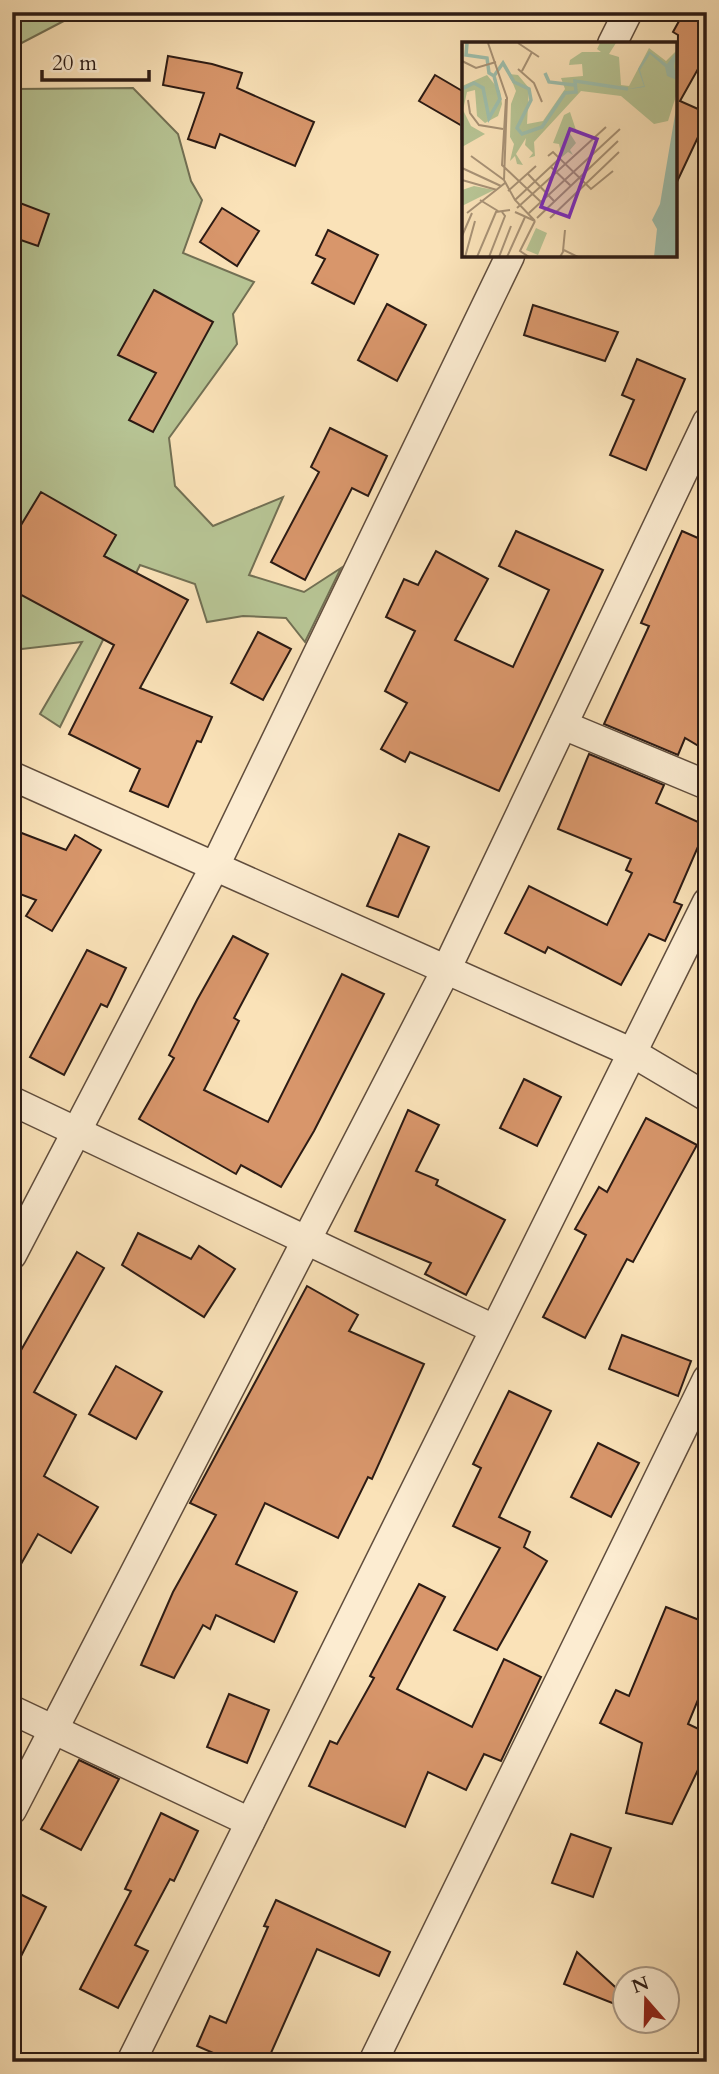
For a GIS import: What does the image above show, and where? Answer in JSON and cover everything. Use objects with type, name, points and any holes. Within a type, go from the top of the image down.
[{"type":"street","points":[[613,42],[628,12]]},
{"type":"street","points":[[12,1255],[215,866],[510,257]]},
{"type":"street","points":[[12,1810],[447,968],[707,422]]},
{"type":"street","points":[[563,725],[707,785]]},
{"type":"street","points":[[14,781],[447,968],[631,1052],[707,1097]]},
{"type":"street","points":[[131,2062],[707,902]]},
{"type":"street","points":[[12,1101],[494,1329]]},
{"type":"street","points":[[373,2062],[707,1379]]},
{"type":"street","points":[[12,1710],[250,1822]]},
{"type":"green space","points":[[12,12],[81,12],[12,48]]},
{"type":"green space","points":[[12,82],[15,89],[133,88],[178,134],[191,181],[202,200],[183,253],[254,282],[233,314],[237,344],[169,438],[175,486],[213,526],[283,497],[249,575],[304,592],[341,568],[305,642],[286,618],[243,616],[207,622],[195,584],[140,565],[60,727],[40,714],[82,642],[22,649],[12,639]]},
{"type":"building","points":[[684,12],[707,12],[707,53],[680,101],[707,113],[707,118],[677,182],[678,35],[673,32]]},
{"type":"building","points":[[168,56],[242,73],[237,88],[314,122],[295,166],[220,134],[215,148],[188,139],[204,93],[163,85]]},
{"type":"building","points":[[435,75],[462,91],[462,126],[419,101]]},
{"type":"building","points":[[12,200],[49,214],[38,246],[12,237]]},
{"type":"building","points":[[222,208],[259,231],[237,266],[200,242]]},
{"type":"building","points":[[328,230],[378,255],[354,304],[312,283],[325,259],[316,255]]},
{"type":"building","points":[[154,290],[213,322],[153,432],[129,420],[156,373],[118,355]]},
{"type":"building","points":[[387,304],[426,325],[397,381],[358,360]]},
{"type":"building","points":[[533,305],[618,332],[605,361],[524,335]]},
{"type":"building","points":[[637,359],[685,379],[646,470],[610,455],[634,400],[622,395]]},
{"type":"building","points":[[330,428],[387,456],[368,496],[352,488],[305,580],[271,562],[319,472],[311,467]]},
{"type":"building","points":[[41,492],[116,535],[104,556],[188,600],[140,688],[212,717],[201,742],[197,741],[168,807],[130,791],[140,769],[69,734],[114,645],[12,590],[12,540]]},
{"type":"building","points":[[516,531],[603,570],[499,791],[410,752],[405,762],[381,749],[407,703],[385,691],[415,631],[386,617],[404,579],[418,585],[436,551],[488,579],[455,640],[513,667],[549,590],[499,566]]},
{"type":"building","points":[[682,531],[707,542],[707,751],[685,738],[678,755],[604,724],[649,626],[641,623]]},
{"type":"building","points":[[258,632],[291,649],[263,700],[231,683]]},
{"type":"building","points":[[589,754],[664,785],[656,803],[707,826],[674,902],[682,905],[665,941],[649,934],[621,985],[548,947],[545,953],[505,933],[529,886],[607,925],[632,873],[626,870],[631,859],[558,829]]},
{"type":"building","points":[[19,832],[66,850],[75,835],[101,850],[52,931],[26,916],[36,900],[12,891],[12,849]]},
{"type":"building","points":[[399,834],[429,847],[398,917],[367,906]]},
{"type":"building","points":[[233,936],[268,954],[234,1018],[239,1021],[204,1090],[268,1122],[342,974],[384,994],[314,1131],[281,1187],[241,1165],[236,1174],[139,1119],[174,1058],[169,1055]]},
{"type":"building","points":[[87,950],[126,968],[107,1007],[101,1004],[64,1075],[30,1057]]},
{"type":"building","points":[[524,1079],[561,1097],[537,1146],[500,1128]]},
{"type":"building","points":[[408,1110],[439,1125],[416,1171],[438,1180],[436,1185],[505,1220],[466,1295],[425,1274],[431,1263],[355,1231]]},
{"type":"building","points":[[646,1118],[697,1145],[633,1262],[627,1259],[585,1338],[543,1317],[586,1235],[575,1229],[599,1187],[607,1192]]},
{"type":"building","points":[[138,1233],[191,1259],[199,1246],[235,1269],[204,1317],[122,1265]]},
{"type":"building","points":[[77,1252],[104,1268],[34,1392],[76,1415],[44,1476],[98,1507],[71,1553],[38,1534],[12,1580],[12,1366]]},
{"type":"building","points":[[307,1286],[358,1315],[349,1331],[424,1364],[372,1479],[368,1477],[338,1538],[265,1503],[236,1564],[297,1592],[274,1642],[216,1615],[210,1629],[203,1625],[174,1678],[141,1665],[173,1592],[216,1515],[190,1503]]},
{"type":"building","points":[[622,1335],[691,1361],[678,1396],[609,1369]]},
{"type":"building","points":[[116,1366],[162,1392],[136,1439],[89,1414]]},
{"type":"building","points":[[509,1391],[551,1411],[499,1517],[530,1532],[524,1547],[547,1561],[497,1650],[454,1630],[500,1548],[453,1526],[481,1468],[473,1464]]},
{"type":"building","points":[[598,1443],[639,1463],[611,1517],[571,1497]]},
{"type":"building","points":[[419,1584],[445,1597],[397,1689],[472,1727],[504,1659],[541,1677],[501,1761],[484,1754],[466,1790],[428,1772],[405,1827],[309,1786],[330,1741],[337,1744],[374,1678],[370,1676]]},
{"type":"building","points":[[666,1607],[707,1623],[707,1678],[688,1724],[707,1733],[707,1751],[672,1824],[626,1813],[642,1743],[600,1723],[616,1690],[629,1696]]},
{"type":"building","points":[[229,1694],[269,1710],[247,1763],[207,1747]]},
{"type":"building","points":[[79,1760],[119,1779],[81,1850],[41,1829]]},
{"type":"building","points":[[161,1813],[198,1831],[174,1881],[170,1879],[135,1945],[148,1951],[118,2008],[80,1989],[131,1891],[125,1889]]},
{"type":"building","points":[[571,1834],[611,1848],[593,1897],[552,1883]]},
{"type":"building","points":[[12,1890],[46,1907],[12,1974]]},
{"type":"building","points":[[276,1900],[390,1952],[379,1976],[317,1949],[267,2062],[234,2062],[197,2046],[210,2016],[226,2023],[268,1927],[264,1926]]},
{"type":"building","points":[[577,1952],[610,1982],[610,2002],[564,1984]]}]
